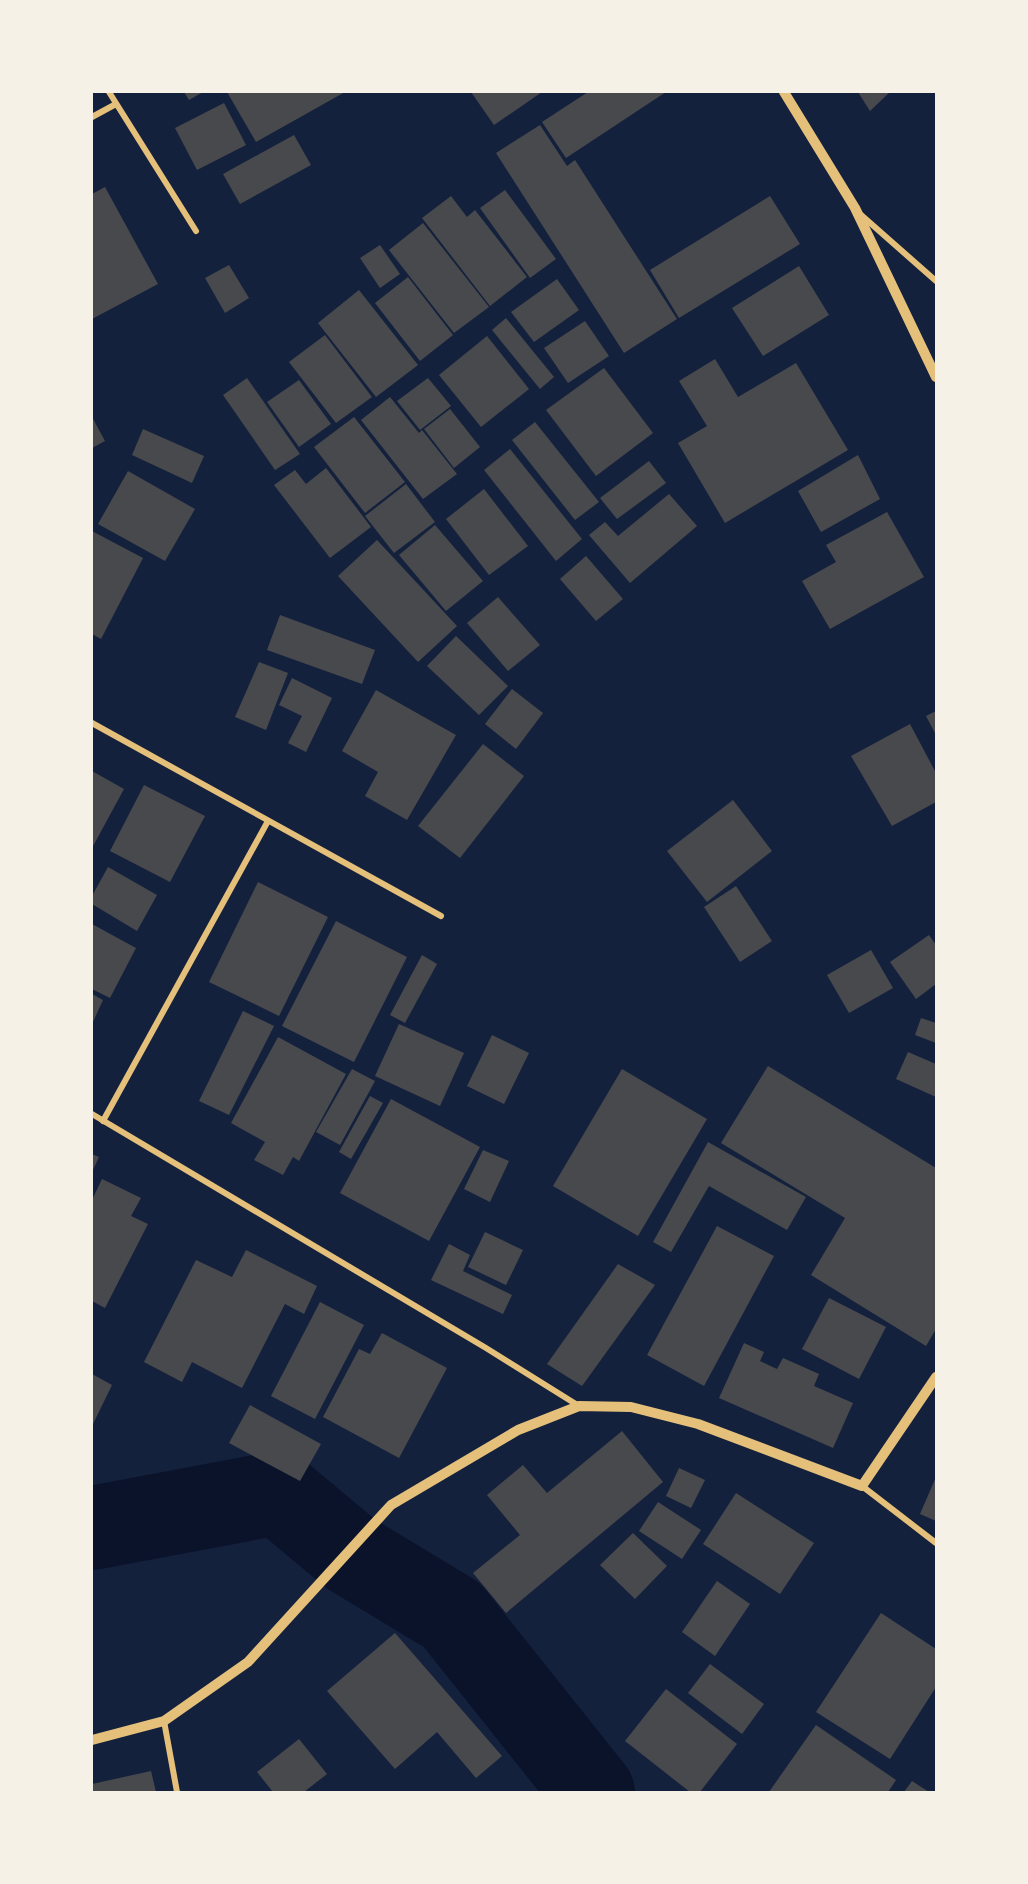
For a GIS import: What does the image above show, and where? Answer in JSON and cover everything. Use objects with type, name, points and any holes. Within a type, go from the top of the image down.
[{"type":"street","points":[[109,92],[196,231]]},
{"type":"street","points":[[784,92],[855,208],[936,377]]},
{"type":"street","points":[[92,117],[116,104]]},
{"type":"street","points":[[855,208],[936,281]]},
{"type":"street","points":[[92,723],[441,916]]},
{"type":"street","points":[[103,1121],[268,821]]},
{"type":"street","points":[[92,1114],[486,1348],[579,1406]]},
{"type":"street","points":[[862,1485],[936,1377]]},
{"type":"street","points":[[92,1740],[164,1721],[248,1662],[391,1505],[518,1430],[579,1406],[631,1407],[698,1424],[862,1485],[936,1543]]},
{"type":"street","points":[[164,1721],[177,1792]]},
{"type":"building","points":[[184,92],[203,92],[189,100]]},
{"type":"building","points":[[227,92],[345,92],[256,142]]},
{"type":"building","points":[[471,92],[542,92],[494,125]]},
{"type":"building","points":[[588,92],[666,92],[566,158],[542,122]]},
{"type":"building","points":[[858,92],[890,92],[870,111]]},
{"type":"building","points":[[224,103],[246,145],[197,170],[175,128]]},
{"type":"building","points":[[540,125],[567,166],[575,160],[677,319],[624,353],[496,153]]},
{"type":"building","points":[[294,135],[311,165],[240,204],[223,174]]},
{"type":"building","points":[[105,187],[158,284],[92,319],[92,194]]},
{"type":"building","points":[[505,190],[556,259],[530,278],[480,208]]},
{"type":"building","points":[[451,196],[467,217],[475,210],[527,277],[490,306],[422,218]]},
{"type":"building","points":[[770,196],[800,244],[679,318],[650,270]]},
{"type":"building","points":[[423,223],[489,307],[454,333],[389,250]]},
{"type":"building","points":[[380,245],[400,274],[380,288],[360,258]]},
{"type":"building","points":[[229,265],[249,298],[225,313],[205,278]]},
{"type":"building","points":[[799,266],[829,315],[763,356],[732,308]]},
{"type":"building","points":[[408,277],[453,335],[420,361],[375,303]]},
{"type":"building","points":[[557,279],[579,310],[534,342],[511,312]]},
{"type":"building","points":[[359,290],[418,365],[376,397],[318,323]]},
{"type":"building","points":[[506,318],[554,377],[540,389],[492,330]]},
{"type":"building","points":[[585,321],[609,356],[568,383],[544,348]]},
{"type":"building","points":[[325,335],[372,397],[336,423],[289,362]]},
{"type":"building","points":[[487,336],[529,389],[481,427],[439,375]]},
{"type":"building","points":[[715,359],[738,397],[796,363],[848,450],[725,523],[678,443],[707,426],[679,381]]},
{"type":"building","points":[[604,368],[653,433],[596,476],[546,410]]},
{"type":"building","points":[[247,378],[300,454],[275,470],[223,395]]},
{"type":"building","points":[[428,378],[451,406],[420,430],[397,401]]},
{"type":"building","points":[[299,380],[331,424],[299,447],[267,402]]},
{"type":"building","points":[[390,397],[419,433],[422,430],[457,474],[423,499],[361,420]]},
{"type":"building","points":[[450,409],[480,447],[454,468],[424,429]]},
{"type":"building","points":[[92,417],[105,441],[92,448]]},
{"type":"building","points":[[354,417],[405,482],[365,513],[314,447]]},
{"type":"building","points":[[535,422],[599,502],[575,520],[512,440]]},
{"type":"building","points":[[143,429],[204,456],[192,483],[132,455]]},
{"type":"building","points":[[510,449],[582,539],[556,561],[484,470]]},
{"type":"building","points":[[858,455],[880,499],[821,532],[798,491]]},
{"type":"building","points":[[649,461],[666,483],[617,519],[600,498]]},
{"type":"building","points":[[326,468],[371,527],[330,558],[274,485],[295,470],[306,484]]},
{"type":"building","points":[[128,471],[195,509],[165,561],[98,524]]},
{"type":"building","points":[[406,484],[435,522],[394,553],[365,516]]},
{"type":"building","points":[[484,489],[528,546],[489,575],[446,519]]},
{"type":"building","points":[[669,494],[697,526],[630,583],[589,535],[605,522],[618,536]]},
{"type":"building","points":[[887,512],[924,577],[830,629],[802,581],[836,562],[826,545]]},
{"type":"building","points":[[435,525],[483,581],[446,611],[399,555]]},
{"type":"building","points":[[92,531],[143,558],[101,639],[92,634]]},
{"type":"building","points":[[377,540],[457,626],[418,662],[338,576]]},
{"type":"building","points":[[586,556],[623,599],[596,621],[560,579]]},
{"type":"building","points":[[498,597],[540,645],[508,671],[467,623]]},
{"type":"building","points":[[280,615],[375,650],[362,684],[267,650]]},
{"type":"building","points":[[456,636],[508,686],[479,715],[427,666]]},
{"type":"building","points":[[259,662],[288,673],[266,730],[235,717]]},
{"type":"building","points":[[292,678],[332,698],[306,752],[288,743],[302,716],[279,705]]},
{"type":"building","points":[[512,689],[543,713],[516,749],[485,724]]},
{"type":"building","points":[[376,690],[456,735],[407,820],[365,796],[378,772],[342,751]]},
{"type":"building","points":[[936,711],[936,735],[926,716]]},
{"type":"building","points":[[910,724],[936,773],[936,802],[892,826],[851,756]]},
{"type":"building","points":[[483,744],[524,776],[460,858],[418,826]]},
{"type":"building","points":[[92,771],[124,789],[92,848]]},
{"type":"building","points":[[144,785],[205,816],[170,882],[110,851]]},
{"type":"building","points":[[733,800],[772,851],[707,902],[667,851]]},
{"type":"building","points":[[108,867],[157,895],[137,931],[92,904],[92,896]]},
{"type":"building","points":[[258,882],[328,917],[279,1016],[209,982]]},
{"type":"building","points":[[736,886],[772,941],[740,962],[704,907]]},
{"type":"building","points":[[336,921],[407,957],[354,1062],[282,1026]]},
{"type":"building","points":[[92,924],[136,948],[110,998],[92,989]]},
{"type":"building","points":[[929,935],[936,945],[936,984],[916,999],[890,962]]},
{"type":"building","points":[[871,950],[893,988],[849,1013],[827,975]]},
{"type":"building","points":[[422,955],[437,964],[405,1023],[390,1015]]},
{"type":"building","points":[[92,994],[103,1000],[92,1024]]},
{"type":"building","points":[[243,1011],[274,1026],[229,1115],[199,1101]]},
{"type":"building","points":[[921,1018],[936,1023],[936,1043],[915,1035]]},
{"type":"building","points":[[399,1024],[464,1053],[440,1106],[375,1076]]},
{"type":"building","points":[[492,1035],[529,1053],[504,1104],[467,1086]]},
{"type":"building","points":[[278,1037],[346,1074],[299,1161],[293,1157],[283,1175],[254,1160],[265,1142],[231,1123]]},
{"type":"building","points":[[908,1052],[936,1064],[936,1097],[896,1079]]},
{"type":"building","points":[[768,1066],[936,1168],[936,1329],[926,1346],[811,1275],[845,1218],[721,1143]]},
{"type":"building","points":[[352,1069],[375,1081],[340,1145],[316,1132]]},
{"type":"building","points":[[622,1069],[707,1119],[638,1236],[553,1186]]},
{"type":"building","points":[[370,1096],[383,1103],[351,1159],[339,1152]]},
{"type":"building","points":[[391,1099],[480,1147],[429,1241],[340,1193]]},
{"type":"building","points":[[708,1142],[806,1197],[787,1230],[709,1186],[671,1252],[653,1242]]},
{"type":"building","points":[[483,1150],[509,1161],[490,1202],[464,1189]]},
{"type":"building","points":[[92,1154],[99,1157],[92,1172]]},
{"type":"building","points":[[102,1179],[141,1198],[131,1216],[148,1224],[105,1308],[92,1301],[92,1200]]},
{"type":"building","points":[[717,1226],[774,1256],[704,1386],[647,1355]]},
{"type":"building","points":[[485,1232],[523,1250],[506,1285],[468,1267]]},
{"type":"building","points":[[449,1244],[470,1255],[463,1271],[512,1295],[503,1314],[431,1280]]},
{"type":"building","points":[[246,1250],[317,1286],[304,1314],[285,1304],[242,1388],[192,1362],[182,1382],[144,1362],[196,1260],[232,1277]]},
{"type":"building","points":[[618,1264],[655,1285],[582,1386],[547,1364]]},
{"type":"building","points":[[829,1298],[886,1327],[859,1379],[802,1349]]},
{"type":"building","points":[[320,1302],[364,1325],[315,1419],[271,1396]]},
{"type":"building","points":[[382,1333],[447,1368],[399,1458],[323,1417],[359,1349],[370,1354]]},
{"type":"building","points":[[744,1343],[764,1352],[760,1361],[777,1369],[783,1358],[819,1374],[814,1386],[853,1403],[833,1448],[719,1398]]},
{"type":"building","points":[[92,1374],[112,1385],[92,1426]]},
{"type":"building","points":[[250,1405],[321,1444],[300,1481],[229,1443]]},
{"type":"building","points":[[622,1431],[663,1482],[506,1613],[473,1573],[520,1535],[487,1495],[523,1465],[547,1493]]},
{"type":"building","points":[[679,1468],[705,1480],[691,1508],[666,1496]]},
{"type":"building","points":[[936,1477],[936,1521],[920,1514]]},
{"type":"building","points":[[736,1493],[814,1543],[780,1594],[703,1544]]},
{"type":"building","points":[[658,1502],[701,1530],[682,1559],[639,1531]]},
{"type":"building","points":[[633,1533],[667,1566],[635,1599],[600,1565]]},
{"type":"building","points":[[717,1581],[750,1604],[715,1656],[682,1632]]},
{"type":"building","points":[[881,1613],[936,1649],[936,1687],[890,1759],[816,1712]]},
{"type":"building","points":[[395,1633],[502,1756],[476,1778],[437,1732],[395,1769],[327,1691]]},
{"type":"building","points":[[710,1664],[764,1704],[742,1734],[688,1693]]},
{"type":"building","points":[[666,1689],[737,1744],[700,1792],[690,1792],[625,1741]]},
{"type":"building","points":[[816,1725],[896,1780],[888,1792],[769,1792]]},
{"type":"building","points":[[299,1739],[327,1774],[304,1792],[273,1792],[257,1772]]},
{"type":"building","points":[[151,1771],[156,1792],[92,1792],[92,1784]]},
{"type":"building","points":[[912,1781],[929,1792],[904,1792]]},
{"type":"waterway","points":[[92,1528],[278,1493],[351,1554],[452,1615],[593,1792]]}]
